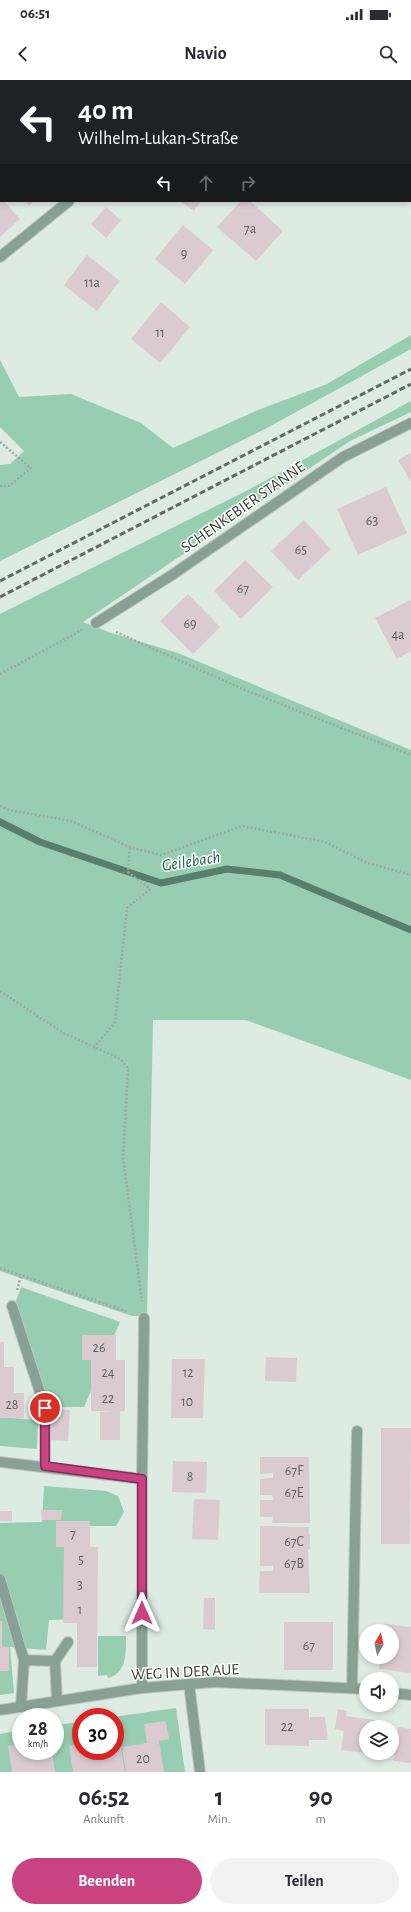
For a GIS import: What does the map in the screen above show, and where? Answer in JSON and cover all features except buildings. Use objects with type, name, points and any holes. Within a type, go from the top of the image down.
[{"type":"street","points":[[0,257],[68,202]]},
{"type":"street","name":"SCHENKEBIER STANNE","points":[[96,623],[172,575],[343,457],[411,423]]},
{"type":"street","points":[[12,1306],[45,1408],[45,1466]]},
{"type":"street","points":[[142,1688],[144,1318]]},
{"type":"street","points":[[352,1688],[357,1431]]},
{"type":"street","points":[[0,1462],[45,1466],[142,1479]]},
{"type":"street","points":[[0,1579],[24,1660],[21,1706]]},
{"type":"street","points":[[57,1701],[55,1661],[68,1642]]},
{"type":"street","points":[[24,1660],[55,1661]]},
{"type":"street","name":"WEG IN DER AUE","points":[[0,1710],[142,1688],[215,1682],[359,1689]]},
{"type":"street","points":[[189,1684],[200,1772]]},
{"type":"street","points":[[399,1694],[411,1695]]},
{"type":"path","points":[[0,442],[31,468],[9,486],[0,486]]},
{"type":"path","points":[[0,674],[96,623],[245,690],[409,754]]},
{"type":"path","points":[[0,806],[9,810],[71,821],[130,847],[161,855],[242,826],[325,842],[365,862],[411,875]]},
{"type":"path","points":[[94,1048],[115,1022],[127,908],[150,889],[128,872],[130,847]]},
{"type":"path","points":[[0,991],[62,1032],[120,1059],[128,1068],[123,1157],[144,1318],[0,1268]]},
{"type":"green space","points":[[411,335],[411,349],[267,428],[0,561],[0,465],[10,464],[24,451],[0,427],[0,360],[19,397],[71,394],[141,423],[173,448],[258,410],[327,384]]},
{"type":"green space","points":[[411,401],[411,412],[350,441],[83,622],[111,633],[178,653],[411,750],[411,1080],[246,1020],[153,1020],[147,1316],[132,1316],[0,1271],[0,614],[246,491]]},
{"type":"green space","points":[[21,1287],[120,1322],[84,1407],[51,1407],[15,1304]]},
{"type":"green space","points":[[0,1417],[38,1420],[37,1449],[0,1446]]},
{"type":"green space","points":[[44,1486],[106,1491],[118,1496],[124,1512],[116,1526],[90,1526],[86,1619],[49,1620],[46,1650],[10,1647],[14,1693],[0,1695],[0,1523],[42,1522]]},
{"type":"green space","points":[[98,1636],[126,1636],[126,1649],[122,1667],[119,1672],[108,1678],[107,1675],[98,1676]]},
{"type":"green space","points":[[176,1708],[185,1772],[0,1772],[0,1734],[12,1732],[12,1760],[64,1760],[64,1724],[72,1723],[72,1760],[124,1760],[124,1715]]},
{"type":"waterway","name":"Geilebach","points":[[0,822],[40,842],[161,883],[227,869],[280,875],[411,930]]},
{"type":"railway","points":[[0,581],[411,369]]},
{"type":"railway","points":[[0,597],[411,384]]},
{"type":"route","points":[[45,1408],[45,1466],[142,1479],[142,1613]]}]
